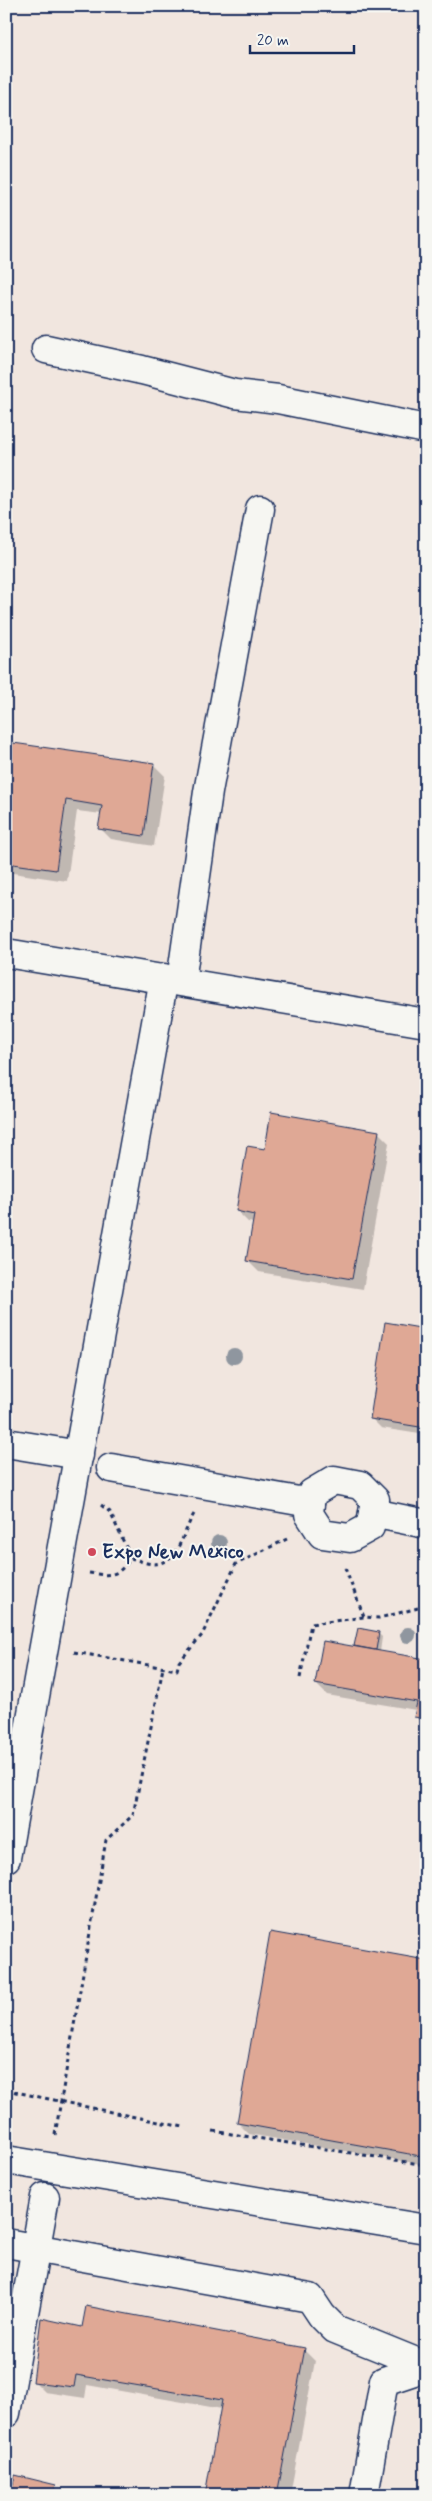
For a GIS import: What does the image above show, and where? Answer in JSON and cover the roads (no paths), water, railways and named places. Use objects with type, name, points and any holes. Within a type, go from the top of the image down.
[{"type":"street","points":[[46,349],[142,370],[235,394],[278,399],[426,429]]},
{"type":"street","points":[[6,1858],[70,1499],[172,980],[260,510]]},
{"type":"street","points":[[6,954],[426,1023]]},
{"type":"street","points":[[6,1443],[79,1455]]},
{"type":"street","points":[[110,1468],[211,1486],[313,1514]]},
{"type":"street","points":[[334,1480],[360,1485],[375,1500],[374,1513],[370,1527],[350,1538],[322,1534],[313,1514],[312,1493],[334,1480]]},
{"type":"street","points":[[374,1513],[426,1524]]},
{"type":"street","points":[[6,2160],[426,2229]]},
{"type":"street","points":[[6,2413],[45,2196]]},
{"type":"street","points":[[6,2243],[310,2298],[322,2316],[335,2329],[426,2366]]},
{"type":"street","points":[[364,2495],[384,2381],[426,2366]]},
{"type":"place","name":"Expo New Mexico","points":[[92,1552]]}]
